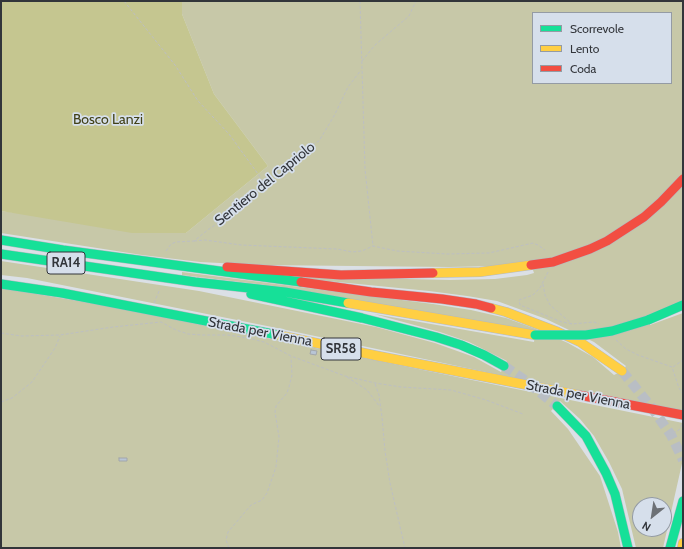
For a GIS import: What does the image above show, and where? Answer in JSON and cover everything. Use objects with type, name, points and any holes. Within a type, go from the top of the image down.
[{"type":"main road","points":[[181,267],[199,264],[341,274],[480,272],[553,262],[608,241],[644,217],[662,202],[683,179]]},
{"type":"main road","name":"RA14","points":[[1,240],[181,267]]},
{"type":"main road","name":"RA14","points":[[1,254],[195,282]]},
{"type":"main road","points":[[181,267],[476,304],[506,312],[534,322],[580,342],[622,371]]},
{"type":"main road","points":[[195,282],[285,292],[535,335],[586,335],[612,331],[648,320],[683,305]]},
{"type":"main road","points":[[195,282],[410,330],[462,345],[504,366]]},
{"type":"main road","name":"Strada per Vienna","points":[[1,284],[62,293],[152,310],[682,417]]},
{"type":"main road","points":[[557,406],[586,436],[606,473],[615,494],[628,548]]},
{"type":"main road","points":[[670,548],[683,501]]},
{"type":"main road","points":[[682,548],[683,543]]},
{"type":"path","points":[[124,1],[175,65],[198,101],[229,134],[266,185]]},
{"type":"path","points":[[360,1],[365,169],[373,246]]},
{"type":"path","points":[[362,62],[375,45],[409,16],[416,1]]},
{"type":"path","name":"Sentiero del Capriolo","points":[[194,241],[233,213],[266,185],[284,166],[307,148],[319,141],[334,116],[348,86],[361,70]]},
{"type":"path","points":[[166,251],[171,244],[176,242],[205,240],[241,245],[337,249],[352,252],[373,246],[397,251],[471,254],[489,253],[533,242],[545,250]]},
{"type":"path","points":[[543,284],[545,294],[550,305],[572,324]]},
{"type":"path","points":[[152,310],[160,289]]},
{"type":"path","points":[[1,333],[21,336],[60,335],[161,322],[176,330],[188,334],[228,335],[248,338],[268,344],[290,356],[345,376],[401,387],[450,390],[486,400],[523,414]]},
{"type":"path","points":[[1,402],[12,398],[32,382],[54,348],[60,335]]},
{"type":"path","points":[[229,548],[226,540],[228,532],[250,505],[262,500],[267,493],[276,467],[278,437],[275,412],[276,406],[287,393],[289,387],[292,375],[290,356]]},
{"type":"path","points":[[672,367],[683,360]]},
{"type":"path","points":[[345,376],[367,390],[380,407]]},
{"type":"path","points":[[375,383],[379,395],[390,483],[405,548]]},
{"type":"path","points":[[673,433],[679,430],[682,417]]},
{"type":"green space","name":"Bosco Lanzi","points":[[1,1],[182,1],[182,14],[214,94],[268,166],[186,233],[132,233],[1,211]]},
{"type":"green space","points":[[182,1],[683,1],[683,301],[648,320],[650,325],[683,313],[683,411],[27,278],[1,275],[1,261],[199,291],[376,327],[435,343],[474,357],[501,372],[507,361],[469,342],[440,332],[374,314],[534,342],[535,332],[282,287],[182,275],[182,272],[433,304],[471,310],[506,318],[536,329],[568,343],[593,357],[614,375],[622,371],[626,366],[594,342],[546,319],[497,301],[429,291],[277,276],[450,280],[495,279],[534,273],[530,261],[495,266],[449,267],[259,265],[200,262],[142,255],[1,233],[1,211],[186,233],[268,166],[214,94],[182,14]]},
{"type":"green space","points":[[1,288],[114,307],[683,423],[683,459],[672,508],[672,497],[632,497],[632,531],[622,489],[594,436],[580,419],[560,401],[551,411],[568,429],[600,476],[618,532],[621,548],[1,548]]},
{"type":"green space","points":[[633,537],[665,537],[663,548],[636,548]]},
{"type":"building","points":[[311,350],[317,351],[316,355],[310,354]]},
{"type":"building","points":[[119,458],[127,458],[127,461],[119,461]]},
{"type":"tunnel","points":[[504,366],[557,406]]},
{"type":"tunnel","points":[[622,371],[652,408],[671,435],[683,460]]},
{"type":"traffic: fast","points":[[1,240],[63,250],[301,282]]},
{"type":"traffic: fast","points":[[1,254],[195,282],[285,292],[348,303]]},
{"type":"traffic: fast","points":[[1,284],[62,293],[278,335]]},
{"type":"traffic: fast","points":[[251,294],[362,318],[436,337],[461,345],[504,366]]},
{"type":"traffic: fast","points":[[648,320],[683,305]]},
{"type":"traffic: fast","points":[[535,335],[586,335],[612,331],[648,320]]},
{"type":"traffic: fast","points":[[557,406],[586,436],[606,473],[615,494],[628,548]]},
{"type":"traffic: fast","points":[[670,548],[683,501]]},
{"type":"traffic: slow","points":[[433,273],[480,272],[531,265]]},
{"type":"traffic: slow","points":[[348,303],[535,335]]},
{"type":"traffic: slow","points":[[491,308],[506,312],[580,342],[622,371]]},
{"type":"traffic: slow","points":[[278,335],[579,395]]},
{"type":"traffic: slow","points":[[682,548],[683,543]]},
{"type":"traffic: jam","points":[[531,265],[553,262],[590,249],[607,241],[644,217],[683,179]]},
{"type":"traffic: jam","points":[[227,267],[341,275],[433,273]]},
{"type":"traffic: jam","points":[[301,282],[371,292],[442,299],[476,304],[491,308]]},
{"type":"traffic: jam","points":[[579,395],[683,415]]}]
